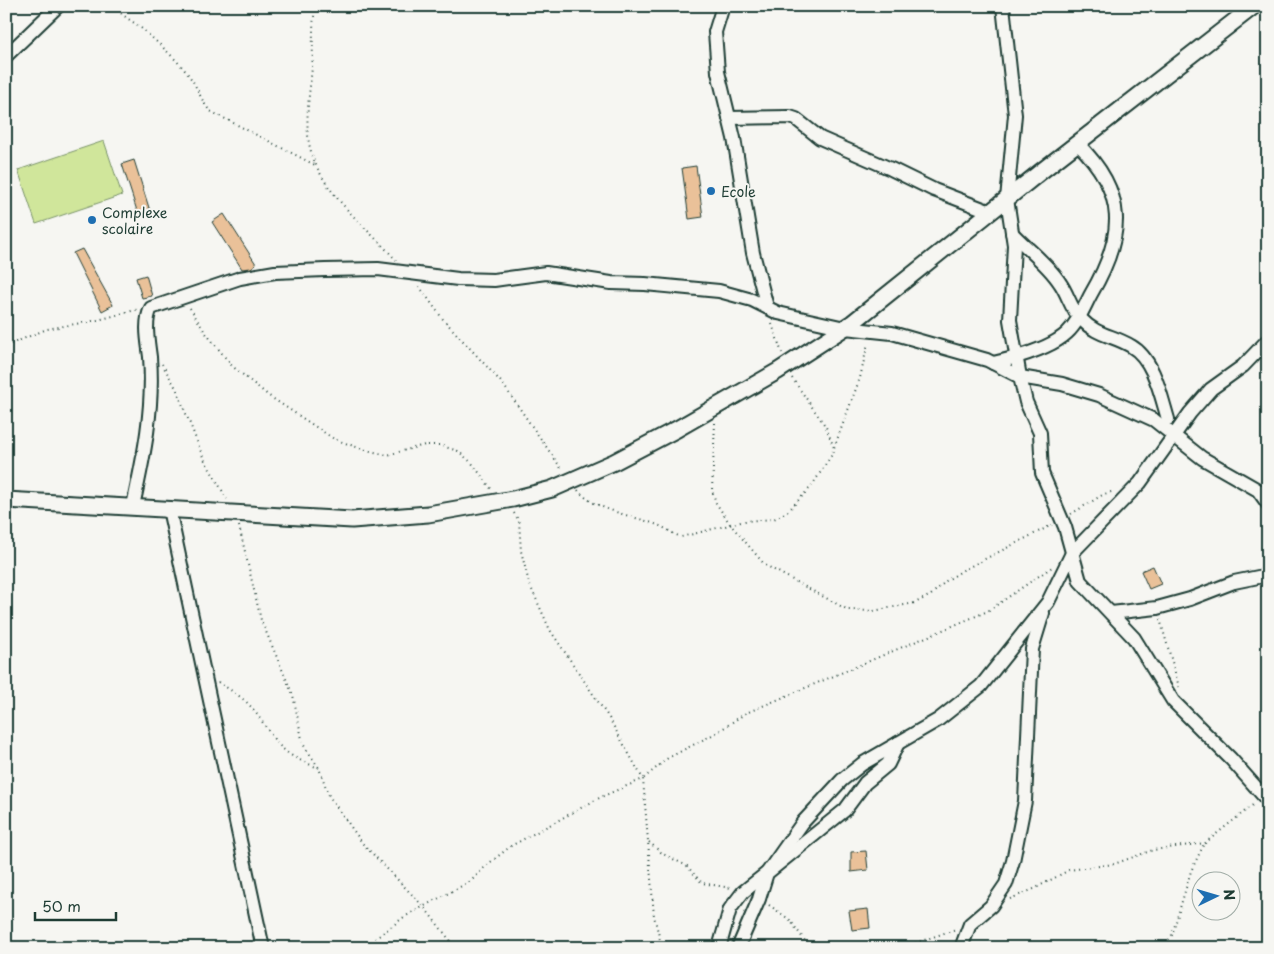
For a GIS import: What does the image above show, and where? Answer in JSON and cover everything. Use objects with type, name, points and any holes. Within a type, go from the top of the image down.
[{"type":"street","points":[[6,56],[58,6]]},
{"type":"street","points":[[723,6],[715,26],[714,40],[718,72],[739,162],[753,253],[767,307]]},
{"type":"street","points":[[1003,6],[1015,115],[1007,199],[1014,245],[1010,320],[1026,402],[1040,433],[1042,472],[1062,519],[1080,581],[1134,638],[1173,701],[1231,759],[1266,799]]},
{"type":"street","points":[[6,500],[133,506],[315,519],[386,519],[428,514],[500,501],[552,489],[614,462],[716,406],[786,366],[845,328],[1077,143],[1254,6]]},
{"type":"street","points":[[729,118],[790,117],[796,119],[820,138],[934,190],[991,212]]},
{"type":"street","points":[[993,363],[1016,357],[1054,342],[1067,333],[1079,317],[1098,282],[1113,248],[1116,205],[1108,181],[1092,158],[1077,143]]},
{"type":"street","points":[[1012,233],[1060,282],[1079,317],[1103,336],[1130,345],[1142,353],[1158,386],[1168,419]]},
{"type":"street","points":[[133,506],[150,422],[152,378],[147,322],[151,308],[240,278],[275,272],[378,269],[494,280],[546,273],[611,283],[645,284],[719,291],[752,300],[778,313],[845,328],[873,331],[926,342],[993,363],[1020,377],[1062,384],[1099,395],[1154,420],[1174,438],[1202,458],[1258,490],[1268,504]]},
{"type":"street","points":[[962,948],[970,924],[992,906],[1006,884],[1013,862],[1025,801],[1032,649],[1048,602],[1072,553],[1140,483],[1174,438],[1190,413],[1211,389],[1243,366],[1268,340]]},
{"type":"street","points":[[1154,420],[1168,419],[1190,413]]},
{"type":"street","points":[[169,509],[263,948]]},
{"type":"street","points":[[1111,613],[1157,608],[1190,599],[1234,582],[1268,575]]},
{"type":"street","points":[[738,948],[759,899],[767,873],[803,822],[842,780],[862,764],[938,720],[981,686],[1048,602]]},
{"type":"street","points":[[719,948],[730,909],[743,892],[845,810],[865,783],[888,764],[898,743]]},
{"type":"path","points":[[114,6],[123,17],[139,27],[190,77],[203,104],[210,110],[316,166]]},
{"type":"path","points":[[316,6],[308,136],[316,166],[341,203],[408,273],[430,298],[442,318],[502,382],[526,414],[552,456],[583,496],[622,514],[662,526],[681,537],[745,520],[774,519],[788,511],[810,488],[834,448],[860,378],[867,344],[873,331]]},
{"type":"path","points":[[182,296],[205,332],[232,366],[268,396],[334,439],[362,450],[388,455],[425,445],[439,445],[458,451],[472,463],[500,501],[516,514],[519,521],[521,551],[529,583],[550,630],[608,718],[643,779],[654,916],[662,948]]},
{"type":"path","points":[[767,307],[786,366],[826,427],[834,448]]},
{"type":"path","points":[[6,346],[47,329],[98,320],[133,309],[151,308]]},
{"type":"path","points":[[159,358],[176,388],[203,457],[236,513],[260,620],[292,695],[303,744],[318,768],[329,796],[363,844],[424,907],[456,948]]},
{"type":"path","points":[[716,406],[712,458],[712,490],[716,503],[730,524],[765,565],[837,605],[857,612],[915,603],[931,595],[946,581],[963,570],[1062,519],[1104,494],[1140,483]]},
{"type":"path","points":[[363,948],[404,917],[472,881],[487,865],[511,846],[601,797],[643,779],[668,758],[716,733],[746,713],[988,611],[1072,553]]},
{"type":"path","points":[[1157,608],[1176,671],[1183,711]]},
{"type":"path","points":[[204,675],[217,681],[246,703],[281,749],[300,761],[318,768]]},
{"type":"path","points":[[1163,948],[1172,935],[1191,871],[1205,843],[1266,799]]},
{"type":"path","points":[[992,906],[1034,889],[1069,870],[1114,864],[1153,850],[1205,843]]},
{"type":"path","points":[[901,948],[970,924]]},
{"type":"green space","points":[[104,141],[122,195],[36,224],[18,170]]},
{"type":"building","points":[[134,160],[150,211],[138,214],[122,164]]},
{"type":"building","points":[[696,166],[703,217],[689,219],[682,168]]},
{"type":"building","points":[[224,214],[256,264],[251,268],[242,269],[212,222]]},
{"type":"building","points":[[82,249],[113,305],[102,311],[73,253]]},
{"type":"building","points":[[146,275],[152,296],[142,298],[136,278]]},
{"type":"building","points":[[1153,566],[1161,584],[1149,589],[1141,571]]},
{"type":"building","points":[[866,851],[868,870],[851,872],[851,852]]},
{"type":"building","points":[[868,909],[870,928],[852,930],[849,911]]},
{"type":"place","name":"Ecole","points":[[711,191]]},
{"type":"place","name":"Complexe scolaire","points":[[92,220]]}]
